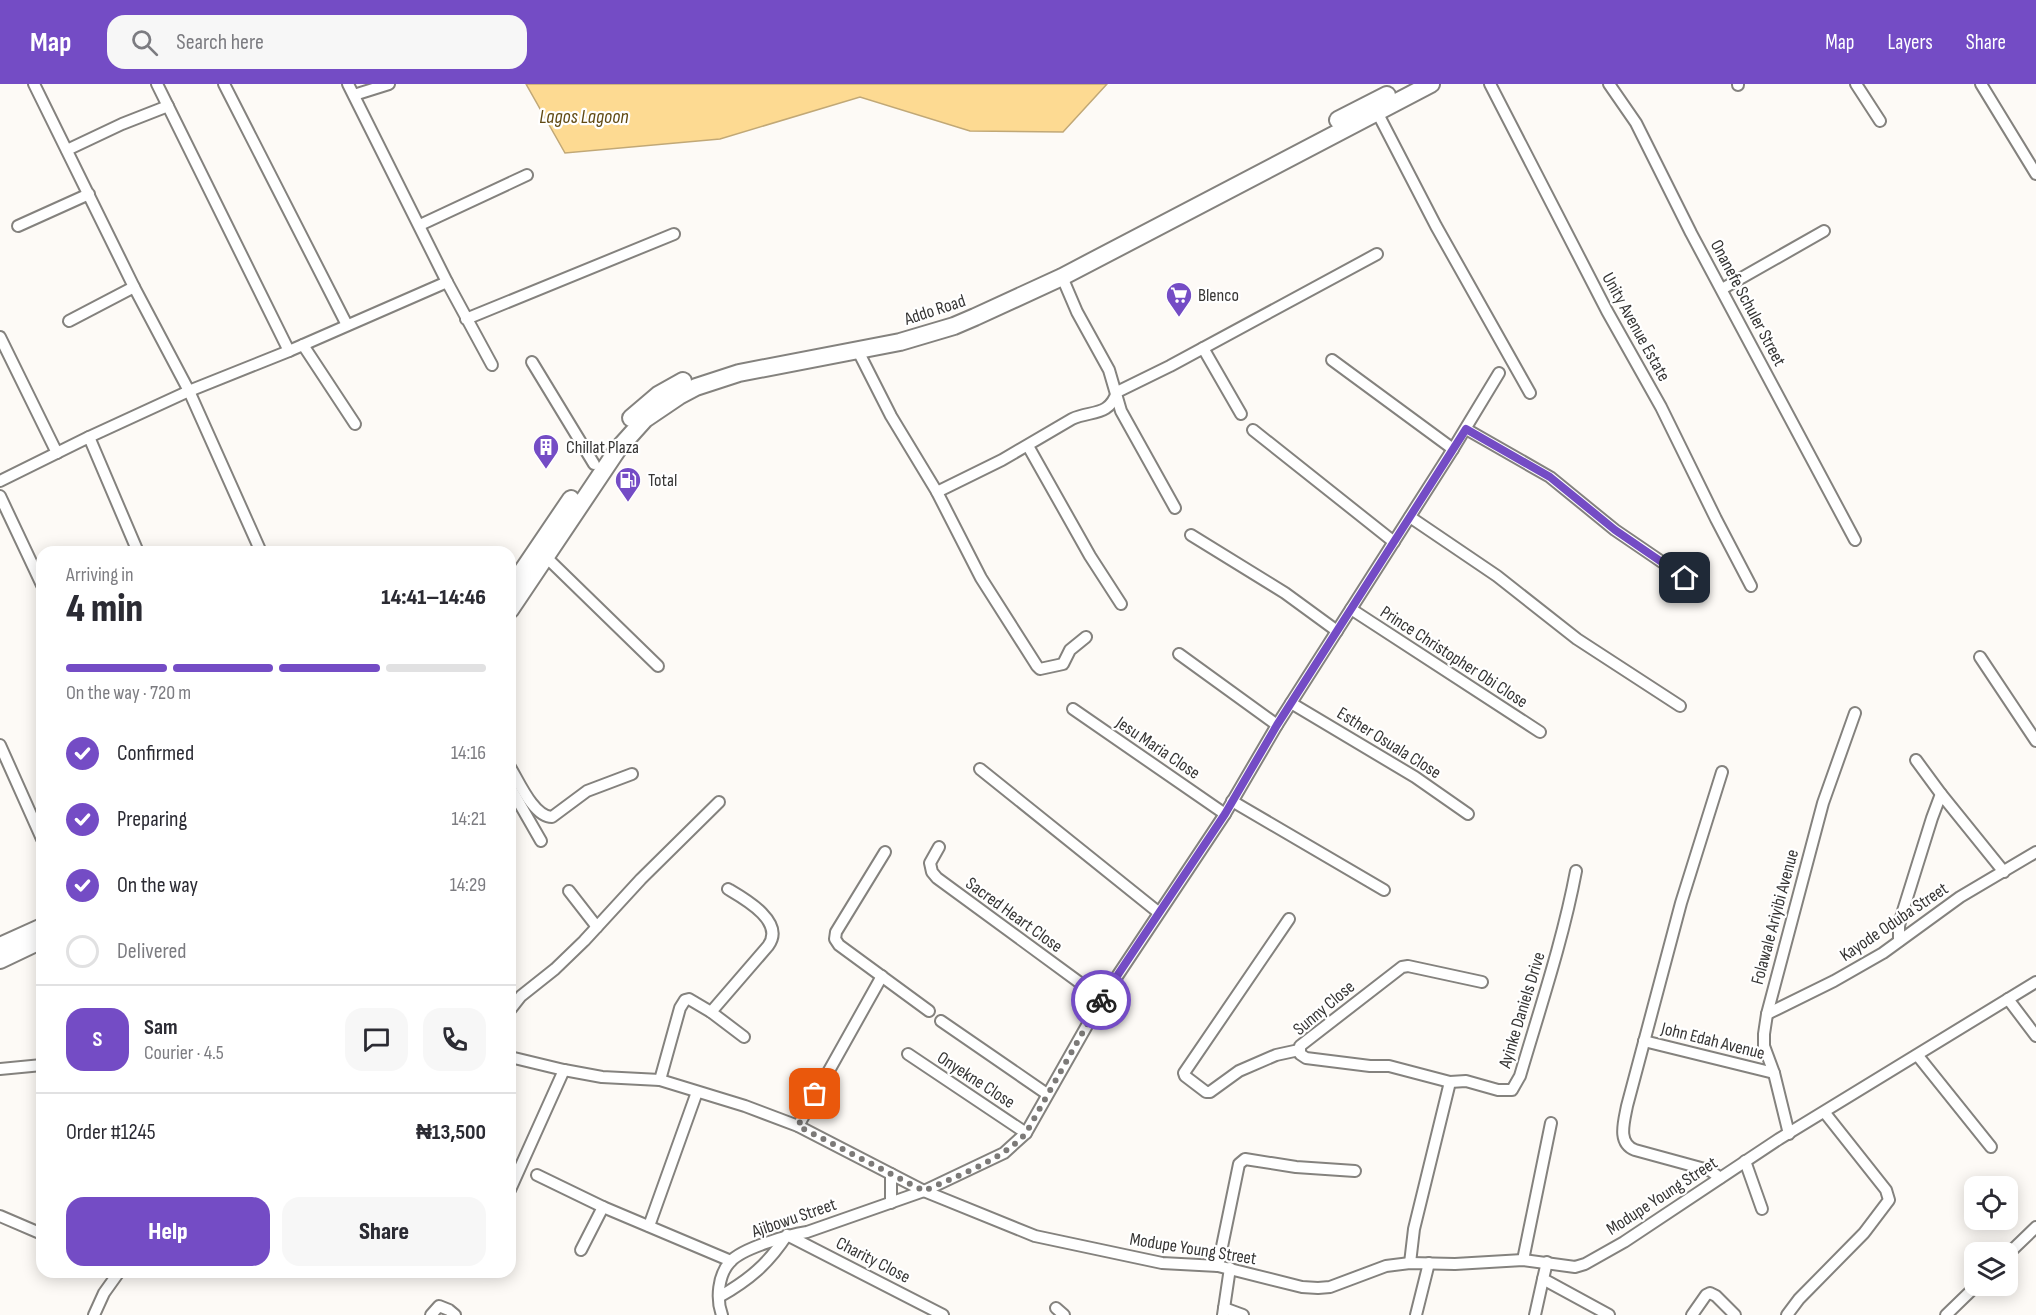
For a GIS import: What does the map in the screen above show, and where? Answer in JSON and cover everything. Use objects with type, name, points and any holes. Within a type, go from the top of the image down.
[{"type":"main road","name":"Addo Road","points":[[516,580],[616,434],[647,404],[666,390],[694,376],[734,364],[893,333],[971,309],[1049,272],[1409,84]]},
{"type":"main road","name":"Addo Road","points":[[516,601],[618,449],[645,419],[696,387],[722,378],[856,349],[900,342],[954,326],[1062,278],[1431,84]]},
{"type":"main road","points":[[0,946],[36,930]]},
{"type":"main road","points":[[0,960],[36,943]]},
{"type":"street","points":[[34,84],[134,287],[189,391],[258,546]]},
{"type":"street","points":[[157,84],[289,351]]},
{"type":"street","points":[[224,84],[347,325]]},
{"type":"street","points":[[348,84],[447,282],[492,365]]},
{"type":"street","points":[[354,96],[389,84]]},
{"type":"street","name":"Unity Avenue Estate","points":[[1490,84],[1585,269],[1661,407],[1751,586]]},
{"type":"street","points":[[1856,84],[1880,121]]},
{"type":"street","points":[[1981,84],[2036,174]]},
{"type":"street","name":"Onanefe Schuler Street","points":[[1613,86],[1636,123],[1691,233],[1855,540]]},
{"type":"street","points":[[67,150],[122,124],[168,106]]},
{"type":"street","points":[[1377,112],[1436,226],[1530,393]]},
{"type":"street","points":[[420,225],[527,175]]},
{"type":"street","points":[[18,226],[89,194]]},
{"type":"street","points":[[1722,289],[1824,231]]},
{"type":"street","points":[[466,319],[674,234]]},
{"type":"street","points":[[937,492],[1028,446],[1081,415],[1099,413],[1115,399],[1117,392],[1377,255]]},
{"type":"street","points":[[1062,278],[1108,370],[1117,392],[1121,411],[1175,508]]},
{"type":"street","points":[[0,481],[189,391],[289,351],[447,282]]},
{"type":"street","points":[[69,321],[134,287]]},
{"type":"street","points":[[0,337],[57,453]]},
{"type":"street","points":[[303,345],[355,424]]},
{"type":"street","points":[[1203,348],[1241,414]]},
{"type":"street","points":[[856,349],[891,416],[937,492],[981,578],[1037,666],[1045,669],[1063,664],[1070,650],[1086,637]]},
{"type":"street","points":[[1332,360],[1454,449]]},
{"type":"street","points":[[532,362],[594,464]]},
{"type":"street","name":"Ajibowu Street","points":[[731,1261],[787,1235],[807,1232],[924,1191],[1004,1153],[1026,1133],[1102,999],[1225,814],[1277,725],[1454,449],[1499,374]]},
{"type":"street","points":[[1466,429],[1550,477],[1615,530],[1703,590]]},
{"type":"street","points":[[1253,430],[1394,542]]},
{"type":"street","points":[[89,437],[135,546]]},
{"type":"street","points":[[1028,446],[1120,604]]},
{"type":"street","points":[[0,496],[36,572]]},
{"type":"street","points":[[1410,517],[1497,576],[1577,639],[1680,706]]},
{"type":"street","points":[[1191,535],[1285,593],[1337,631]]},
{"type":"street","points":[[546,557],[658,666]]},
{"type":"street","name":"Prince Christopher Obi Close","points":[[1351,609],[1540,732]]},
{"type":"street","points":[[1179,654],[1277,725]]},
{"type":"street","points":[[1980,657],[2036,741]]},
{"type":"street","name":"Esther Osuala Close","points":[[1291,703],[1406,771],[1468,814]]},
{"type":"street","name":"Jesu Maria Close","points":[[1073,709],[1225,814]]},
{"type":"street","name":"Folawale Ariyibi Avenue","points":[[1788,1134],[1774,1073],[1764,1042],[1767,1014],[1823,803],[1855,713]]},
{"type":"street","points":[[1,749],[36,826]]},
{"type":"street","points":[[1916,760],[2004,872]]},
{"type":"street","points":[[980,769],[1158,912]]},
{"type":"street","points":[[1720,1178],[1711,1171],[1635,1150],[1625,1143],[1623,1125],[1626,1106],[1680,903],[1722,772]]},
{"type":"street","points":[[516,777],[537,811],[548,818],[587,791],[632,774]]},
{"type":"street","points":[[1899,941],[1902,914],[1941,794]]},
{"type":"street","points":[[516,798],[540,841]]},
{"type":"street","points":[[1233,801],[1384,890]]},
{"type":"street","points":[[516,1002],[555,969],[640,879],[719,802]]},
{"type":"street","name":"Sacred Heart Close","points":[[939,847],[930,863],[932,872],[937,878],[1102,999]]},
{"type":"street","points":[[885,852],[836,932],[835,939],[839,945],[929,1011]]},
{"type":"street","name":"Kayode Oduba Street","points":[[1767,1014],[1834,981],[1883,953],[1960,897],[2036,852]]},
{"type":"street","name":"Ayinke Daniels Drive","points":[[1450,1082],[1471,1082],[1505,1091],[1510,1091],[1514,1087],[1520,1076],[1555,959],[1576,871]]},
{"type":"street","points":[[711,1012],[768,946],[772,938],[770,926],[763,914],[728,889]]},
{"type":"street","points":[[569,891],[597,927]]},
{"type":"street","points":[[1289,919],[1184,1073],[1206,1092],[1210,1092],[1239,1071],[1276,1054],[1299,1050]]},
{"type":"street","name":"Sunny Close","points":[[1450,1082],[1389,1066],[1370,1066],[1306,1058],[1300,1054],[1299,1050],[1300,1046],[1401,967],[1408,966],[1482,982]]},
{"type":"street","points":[[798,1126],[882,976]]},
{"type":"street","name":"Modupe Young Street","points":[[516,1058],[602,1077],[660,1080],[745,1106],[798,1126],[924,1191],[1048,1240],[1162,1263],[1224,1267],[1302,1287],[1318,1288],[1330,1287],[1386,1266],[1410,1263],[1455,1264],[1523,1260],[1575,1267],[1585,1264],[1624,1242],[1788,1134],[2036,982]]},
{"type":"street","points":[[660,1080],[682,1002],[689,999],[711,1012],[744,1037]]},
{"type":"street","points":[[2008,999],[2036,1036]]},
{"type":"street","points":[[941,1021],[1047,1094]]},
{"type":"street","name":"John Edah Avenue","points":[[1644,1041],[1774,1073]]},
{"type":"street","name":"Onyekne Close","points":[[908,1054],[1026,1133]]},
{"type":"street","points":[[1918,1056],[1991,1147]]},
{"type":"street","points":[[0,1069],[36,1066]]},
{"type":"street","points":[[516,1177],[564,1070]]},
{"type":"street","points":[[1410,1263],[1414,1229],[1450,1082]]},
{"type":"street","points":[[649,1226],[697,1092]]},
{"type":"street","points":[[1787,1315],[1799,1299],[1864,1233],[1888,1200],[1886,1190],[1825,1113]]},
{"type":"street","points":[[1523,1260],[1551,1123]]},
{"type":"street","points":[[1243,1315],[1224,1311],[1224,1267],[1228,1214],[1239,1164],[1242,1160],[1355,1171]]},
{"type":"street","points":[[1745,1161],[1762,1209]]},
{"type":"street","points":[[891,1174],[891,1203]]},
{"type":"street","points":[[537,1175],[603,1207],[731,1261],[722,1276],[719,1297],[722,1315]]},
{"type":"street","points":[[581,1250],[603,1207]]},
{"type":"street","points":[[0,1216],[36,1231]]},
{"type":"street","points":[[2018,1244],[2036,1227]]},
{"type":"street","points":[[719,1297],[744,1283],[765,1264],[787,1235]]},
{"type":"street","name":"Charity Close","points":[[787,1235],[943,1315]]},
{"type":"street","points":[[1535,1315],[1547,1262]]},
{"type":"street","points":[[1416,1315],[1429,1263]]},
{"type":"street","points":[[94,1315],[104,1293],[115,1278]]},
{"type":"street","points":[[1543,1279],[1609,1315]]},
{"type":"street","points":[[1692,1315],[1706,1295],[1710,1293],[1735,1315]]},
{"type":"street","points":[[1946,1315],[1966,1296]]},
{"type":"street","points":[[431,1315],[438,1306],[455,1315]]},
{"type":"water","name":"Lagos Lagoon","points":[[526,84],[1107,84],[1063,132],[970,131],[860,97],[720,139],[565,153]]},
{"type":"way so far","points":[[815,1094],[798,1126],[924,1191],[1004,1153],[1020,1140],[1101,1000]]},
{"type":"place","name":"Blenco","points":[[1179,318]]},
{"type":"place","name":"Chillat Plaza","points":[[546,470]]},
{"type":"place","name":"Total","points":[[628,503]]},
{"type":"route","points":[[1101,1000],[1225,814],[1277,725],[1466,429],[1550,477],[1615,530],[1685,578]]}]
